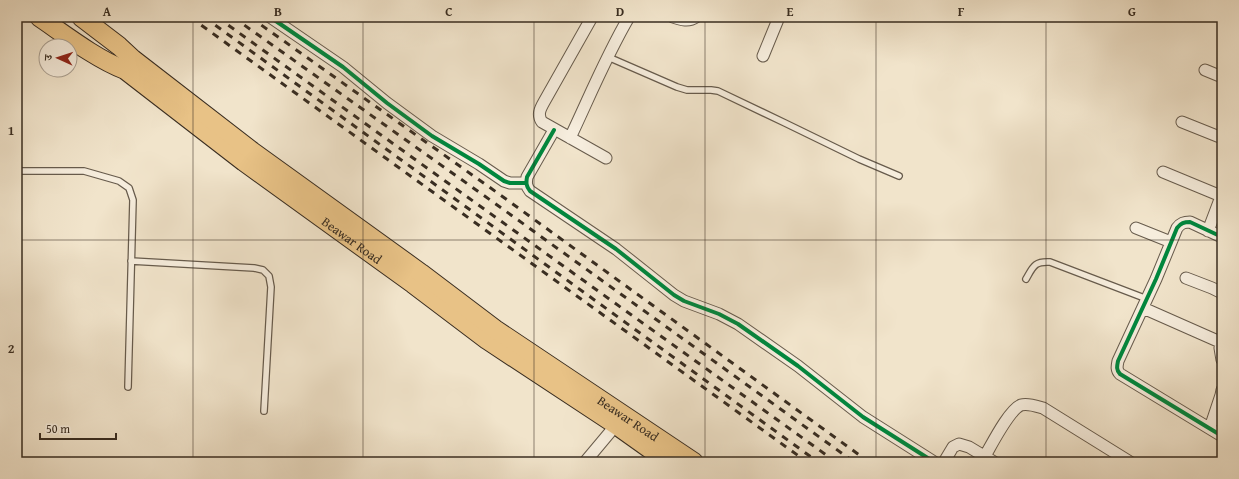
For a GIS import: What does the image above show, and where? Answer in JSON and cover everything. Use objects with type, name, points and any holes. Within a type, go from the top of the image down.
[{"type":"main road","name":"Beawar Road","points":[[39,17],[114,66],[125,70],[244,162],[413,284],[487,340],[616,425],[668,462]]},
{"type":"main road","name":"Beawar Road","points":[[81,17],[119,46],[133,59],[252,150],[495,329],[694,462]]},
{"type":"street","points":[[270,17],[343,67],[387,103],[432,136],[504,181],[510,183],[526,183]]},
{"type":"street","points":[[592,17],[540,109],[540,118],[542,122],[554,130],[606,158]]},
{"type":"street","points":[[570,138],[618,35],[629,17]]},
{"type":"street","points":[[673,17],[681,20],[691,20],[696,17]]},
{"type":"street","points":[[763,56],[779,17]]},
{"type":"street","points":[[1205,70],[1222,77]]},
{"type":"street","points":[[1182,122],[1222,138]]},
{"type":"street","points":[[554,130],[527,177],[527,188],[530,191],[616,249],[674,295],[684,301],[719,314],[738,324],[798,366],[863,417],[934,462]]},
{"type":"street","points":[[1163,172],[1222,195],[1208,231]]},
{"type":"street","points":[[1222,237],[1190,222],[1180,223],[1145,304],[1118,361],[1117,371],[1222,436]]},
{"type":"street","points":[[1136,228],[1171,242]]},
{"type":"street","points":[[1186,278],[1222,293]]},
{"type":"street","points":[[1145,304],[1221,339],[1222,360]]},
{"type":"street","points":[[1210,428],[1222,390]]},
{"type":"street","points":[[944,462],[953,447],[959,444],[969,447],[989,459],[1010,413],[1021,405],[1031,404],[1043,408],[1130,462]]},
{"type":"street","points":[[585,462],[616,425]]},
{"type":"lane","points":[[608,57],[677,87],[687,90],[718,91],[859,159],[899,176]]},
{"type":"lane","points":[[17,170],[84,171],[119,181],[129,188],[133,200],[128,387]]},
{"type":"lane","points":[[132,261],[254,268],[263,270],[269,276],[271,287],[264,411]]},
{"type":"lane","points":[[1026,279],[1034,265],[1042,261],[1050,262],[1145,304]]},
{"type":"railway","points":[[190,17],[807,462]]},
{"type":"railway","points":[[204,17],[818,462]]},
{"type":"railway","points":[[217,17],[836,462]]},
{"type":"railway","points":[[233,17],[854,462]]},
{"type":"railway","points":[[250,17],[499,194],[869,462]]},
{"type":"cycle path","points":[[270,17],[343,67],[387,103],[432,136],[504,181],[510,183],[526,183]]},
{"type":"cycle path","points":[[554,130],[527,177],[526,181],[530,191],[616,249],[674,295],[684,301],[719,314],[738,324],[798,366],[863,417],[934,462]]},
{"type":"cycle path","points":[[1222,237],[1190,222],[1183,223],[1177,228],[1156,279],[1118,361],[1117,368],[1120,374],[1222,436]]}]
